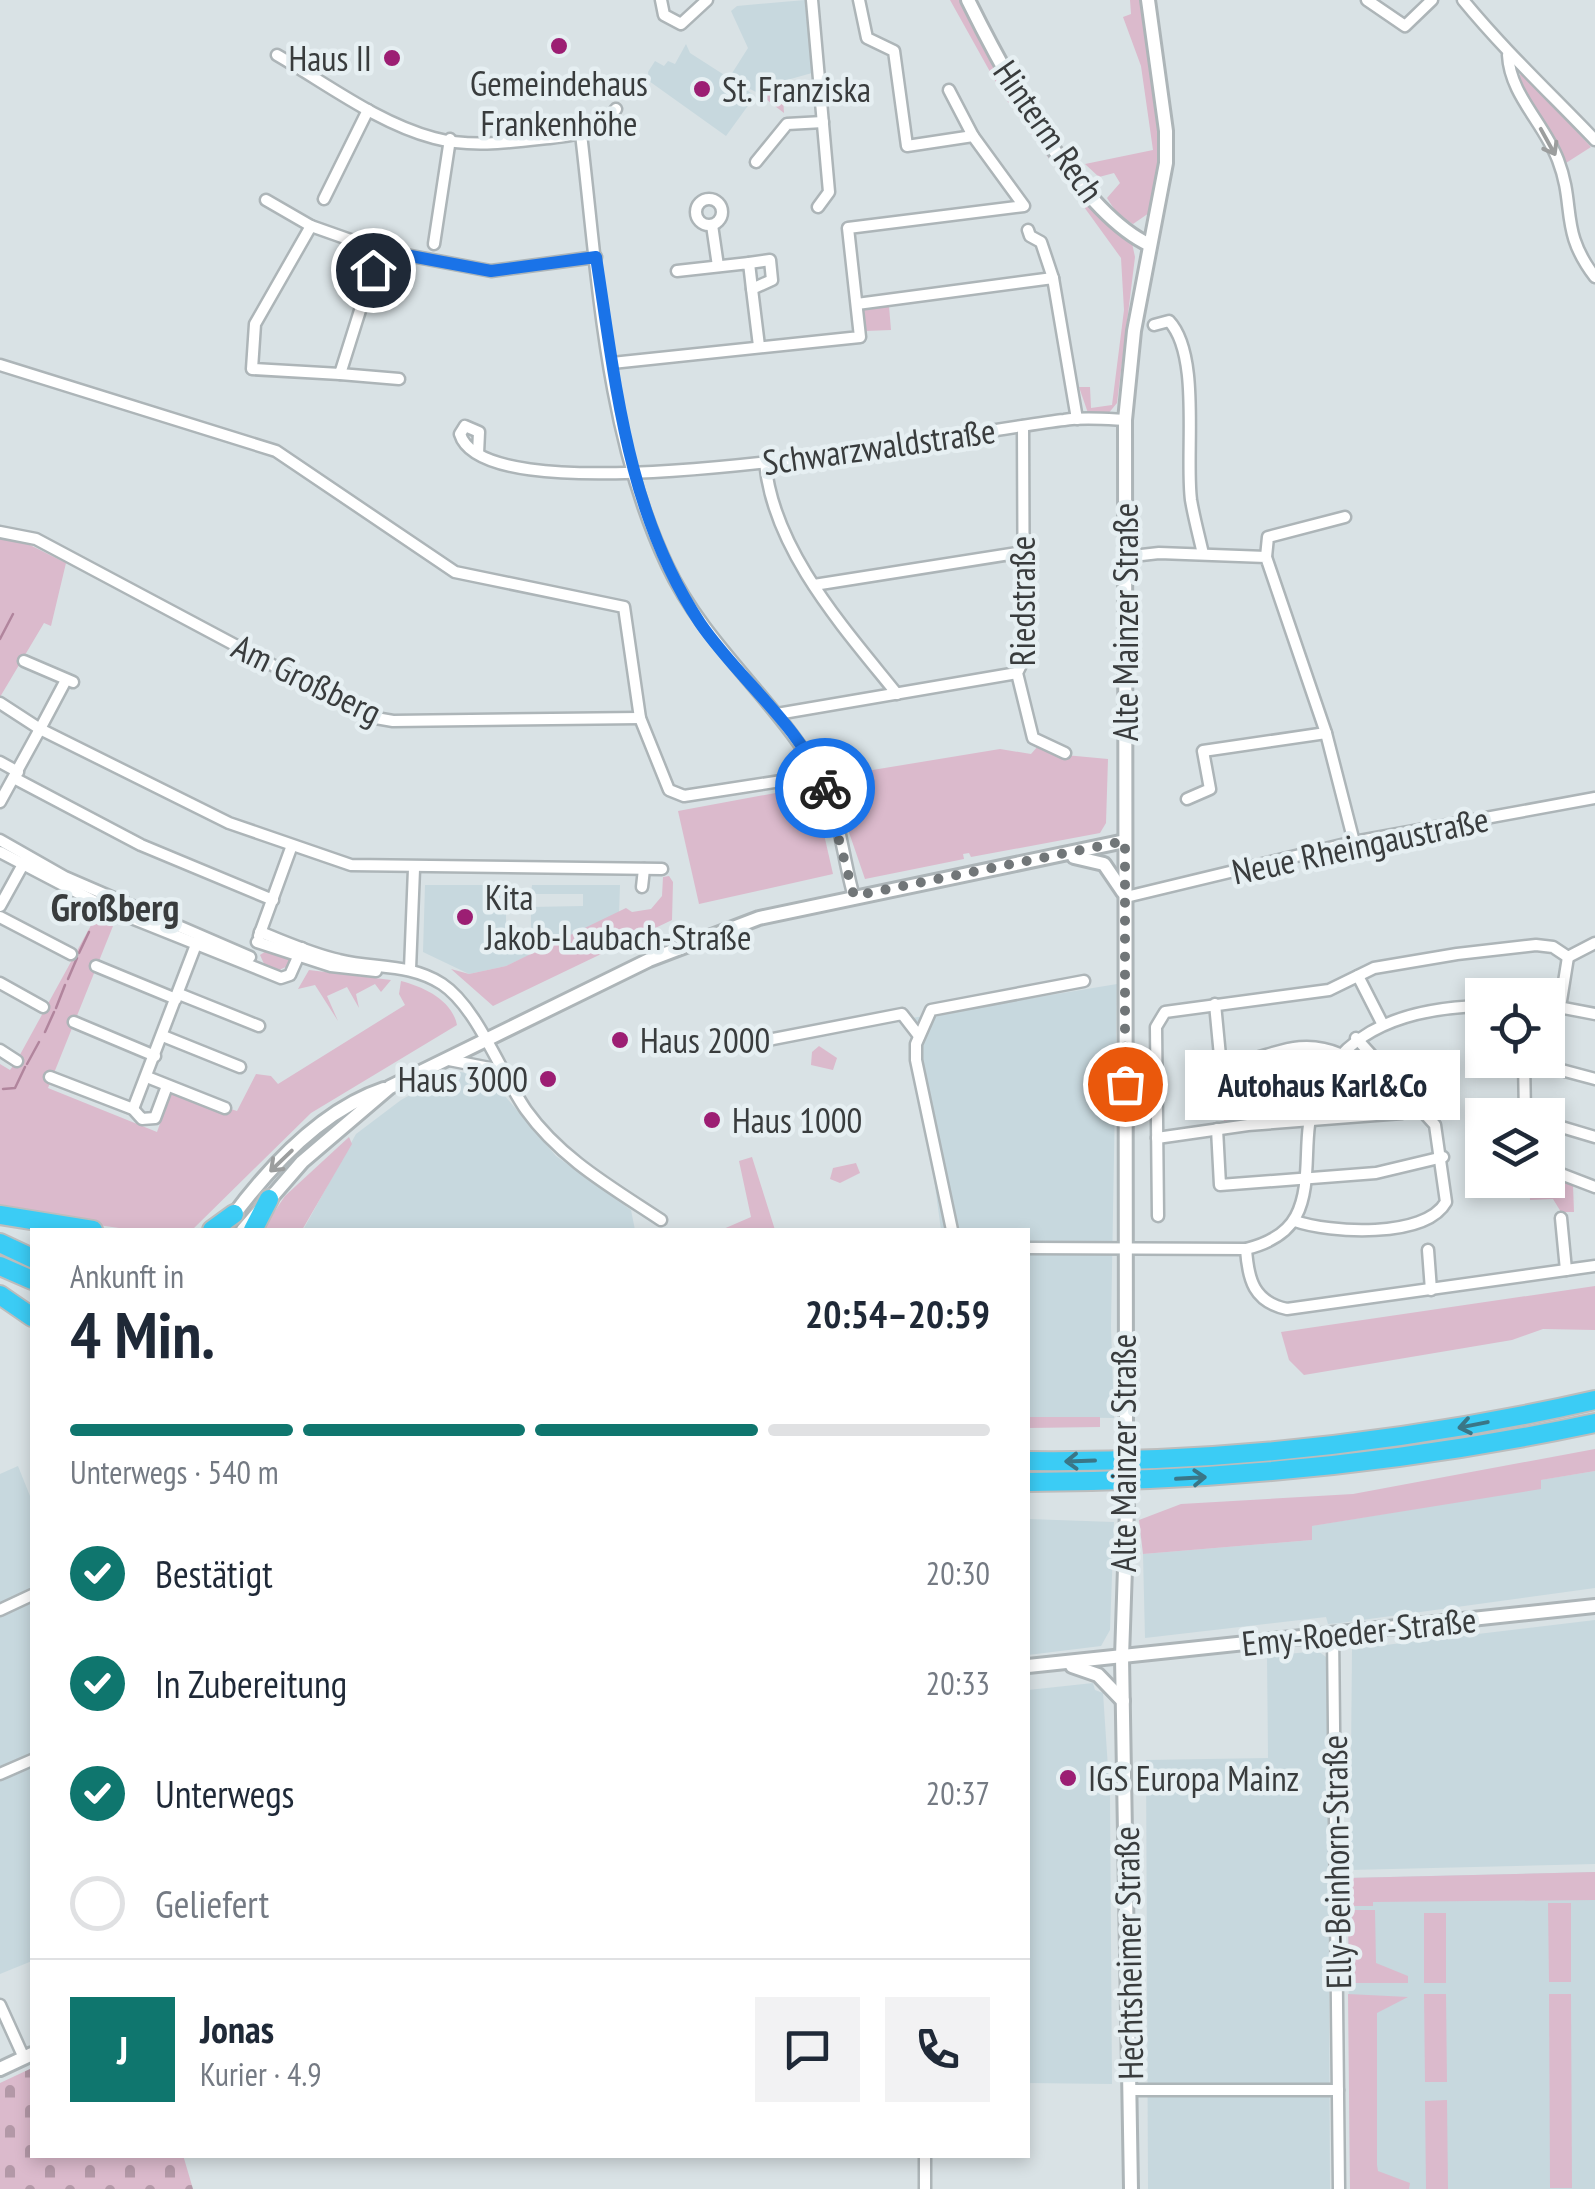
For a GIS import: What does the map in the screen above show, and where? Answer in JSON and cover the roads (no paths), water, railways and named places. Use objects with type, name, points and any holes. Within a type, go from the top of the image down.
[{"type":"highway","points":[[254,1228],[269,1199]]},
{"type":"highway","points":[[0,1215],[81,1228]]},
{"type":"highway","points":[[0,1243],[30,1257]]},
{"type":"highway","points":[[0,1266],[30,1279]]},
{"type":"highway","points":[[0,1294],[30,1315]]},
{"type":"highway","points":[[1030,1461],[1156,1458],[1333,1444],[1460,1427],[1595,1400]]},
{"type":"highway","points":[[1030,1482],[1162,1480],[1316,1469],[1595,1423]]},
{"type":"street","points":[[661,0],[664,15],[681,24],[707,0]]},
{"type":"street","points":[[812,0],[829,192],[818,207]]},
{"type":"street","points":[[859,0],[867,38],[894,51],[907,146],[973,136]]},
{"type":"street","name":"Hinterm Rech","points":[[968,0],[1004,74],[1083,184],[1112,221],[1150,244]]},
{"type":"street","name":"Alte Mainzer Straße","points":[[1122,1657],[1127,1508],[1123,1249],[1125,420],[1130,360],[1166,147],[1148,0]]},
{"type":"street","points":[[1368,0],[1405,26],[1432,0]]},
{"type":"street","points":[[1463,0],[1508,55],[1523,63],[1595,140]]},
{"type":"street","points":[[277,55],[368,110],[436,139],[502,144],[581,134],[605,124],[616,108]]},
{"type":"street","points":[[1508,55],[1514,84],[1556,156],[1572,244],[1595,276]]},
{"type":"street","points":[[612,364],[860,337],[848,228],[1024,206],[973,136],[948,90]]},
{"type":"street","points":[[324,199],[368,110]]},
{"type":"street","points":[[756,162],[787,124],[823,122]]},
{"type":"street","points":[[581,134],[612,364],[632,474],[668,566],[698,621],[778,714],[820,775],[834,809],[854,896]]},
{"type":"street","points":[[434,244],[450,139]]},
{"type":"street","points":[[266,200],[311,226],[379,250],[491,271],[596,257]]},
{"type":"street","points":[[712,225],[718,266]]},
{"type":"street","points":[[311,226],[255,324],[252,369],[399,378]]},
{"type":"street","points":[[1028,230],[1030,236],[1041,242],[1053,278],[1077,419]]},
{"type":"street","points":[[340,374],[379,250]]},
{"type":"street","points":[[677,271],[770,260],[772,280],[752,289]]},
{"type":"street","points":[[749,262],[758,346]]},
{"type":"street","points":[[857,304],[1053,278]]},
{"type":"street","points":[[1154,325],[1169,321],[1180,333],[1187,378],[1191,499],[1203,554]]},
{"type":"street","points":[[0,365],[24,369],[276,451],[456,572],[624,607],[640,718],[666,786],[684,796],[820,775]]},
{"type":"street","name":"Schwarzwaldstraße","points":[[478,454],[537,470],[632,474],[765,462],[1077,419],[1125,420]]},
{"type":"street","name":"Riedstraße","points":[[1023,426],[1024,659],[1017,673],[1032,738],[1065,753]]},
{"type":"street","points":[[765,462],[767,485],[814,585],[897,694]]},
{"type":"street","points":[[1345,517],[1268,537],[1266,558],[1326,733],[1354,842]]},
{"type":"street","name":"Am Großberg","points":[[0,532],[36,539],[379,720],[640,718]]},
{"type":"street","points":[[814,585],[1023,552]]},
{"type":"street","points":[[1124,557],[1203,554],[1266,558]]},
{"type":"street","points":[[0,802],[70,681],[24,661]]},
{"type":"street","points":[[778,714],[1017,673]]},
{"type":"street","points":[[0,703],[40,729],[163,793],[291,848],[351,865],[414,869],[662,869]]},
{"type":"street","points":[[1187,798],[1210,789],[1202,751],[1326,733]]},
{"type":"street","points":[[0,762],[16,776],[126,838],[272,900]]},
{"type":"street","name":"Neue Rheingaustraße","points":[[1126,896],[1354,842],[1595,798]]},
{"type":"street","points":[[0,840],[25,861]]},
{"type":"street","points":[[233,1225],[262,1180],[350,1102],[390,1087],[482,1038],[699,938],[759,918],[854,896],[1125,841]]},
{"type":"street","points":[[248,961],[291,848]]},
{"type":"street","points":[[0,852],[284,978],[300,952]]},
{"type":"street","points":[[1057,856],[1104,864],[1126,896]]},
{"type":"street","points":[[0,906],[25,861]]},
{"type":"street","points":[[404,968],[414,869]]},
{"type":"street","points":[[642,887],[644,869]]},
{"type":"street","points":[[0,917],[71,954]]},
{"type":"street","points":[[258,937],[351,970],[404,968],[454,994],[528,1112],[573,1161],[662,1220]]},
{"type":"street","points":[[132,1109],[148,1077],[197,942]]},
{"type":"street","points":[[1562,978],[1568,957],[1595,943]]},
{"type":"street","points":[[1158,1216],[1156,1028],[1160,1016],[1170,1010],[1329,990],[1374,968],[1536,945],[1554,947],[1568,957]]},
{"type":"street","points":[[96,966],[259,1026]]},
{"type":"street","points":[[1358,976],[1382,1023]]},
{"type":"street","points":[[952,1228],[916,1060],[919,1036],[931,1010],[1084,981]]},
{"type":"street","points":[[0,983],[43,1006]]},
{"type":"street","points":[[1215,1004],[1220,1056],[1226,1060],[1246,1061],[1306,1044],[1340,1054]]},
{"type":"street","points":[[1030,1248],[1246,1249],[1279,1236],[1294,1220],[1305,1176],[1310,1121],[1325,1077],[1340,1054],[1356,1038],[1382,1023],[1425,1012],[1465,1008]]},
{"type":"street","points":[[1565,1008],[1595,1014]]},
{"type":"street","points":[[731,1034],[738,1046],[902,1014],[919,1036]]},
{"type":"street","points":[[74,1022],[155,1056]]},
{"type":"street","points":[[163,1036],[240,1067]]},
{"type":"street","points":[[1294,1220],[1337,1232],[1432,1218],[1446,1202],[1436,1124],[1356,1038]]},
{"type":"street","points":[[0,1050],[16,1060]]},
{"type":"street","points":[[434,1062],[464,1059],[501,1070]]},
{"type":"street","points":[[1565,1071],[1595,1079]]},
{"type":"street","points":[[50,1077],[132,1109],[142,1119],[156,1118],[167,1086]]},
{"type":"street","points":[[148,1077],[225,1108]]},
{"type":"street","points":[[233,1225],[269,1199],[318,1146],[390,1087]]},
{"type":"street","points":[[1157,1138],[1402,1113],[1415,1100]]},
{"type":"street","points":[[1565,1127],[1595,1136]]},
{"type":"street","points":[[1217,1129],[1220,1185],[1376,1173],[1443,1157]]},
{"type":"street","points":[[1565,1176],[1595,1187]]},
{"type":"street","points":[[1561,1218],[1566,1270]]},
{"type":"street","points":[[1246,1249],[1250,1281],[1257,1294],[1278,1307],[1595,1266]]},
{"type":"street","points":[[1428,1250],[1431,1290]]},
{"type":"street","points":[[0,1610],[30,1596]]},
{"type":"street","name":"Emy-Roeder-Straße","points":[[1030,1666],[1595,1606]]},
{"type":"street","name":"Elly-Beinhorn-Straße","points":[[1333,1634],[1339,2189]]},
{"type":"street","name":"Hechtsheimer Straße","points":[[1122,1657],[1131,2189]]},
{"type":"street","points":[[1065,1664],[1093,1672],[1123,1700]]},
{"type":"street","points":[[0,1774],[30,1761]]},
{"type":"street","points":[[0,2005],[28,2056],[0,2069]]},
{"type":"street","points":[[1129,2090],[1338,2090]]},
{"type":"street","points":[[925,2158],[925,2189]]},
{"type":"waterway","points":[[0,639],[13,614]]},
{"type":"waterway","points":[[79,953],[89,932]]},
{"type":"waterway","points":[[68,979],[77,958]]},
{"type":"waterway","points":[[56,1008],[65,985]]},
{"type":"waterway","points":[[45,1032],[54,1012]]},
{"type":"waterway","points":[[27,1064],[39,1042]]},
{"type":"waterway","points":[[3,1089],[15,1088],[25,1067]]},
{"type":"place","name":"Gemeindehaus Frankenhöhe","points":[[559,46]]},
{"type":"place","name":"Haus II","points":[[392,58]]},
{"type":"place","name":"St. Franziska","points":[[702,89]]},
{"type":"place","name":"Kita Jakob-Laubach-Straße","points":[[465,917]]},
{"type":"place","name":"Haus 2000","points":[[620,1040]]},
{"type":"place","name":"Haus 3000","points":[[548,1079]]},
{"type":"place","name":"Autohaus Karl&Co","points":[[1125,1084]]},
{"type":"place","name":"Haus 1000","points":[[712,1120]]},
{"type":"place","name":"IGS Europa Mainz","points":[[1068,1778]]},
{"type":"district","name":"Großberg","points":[[115,906]]}]
